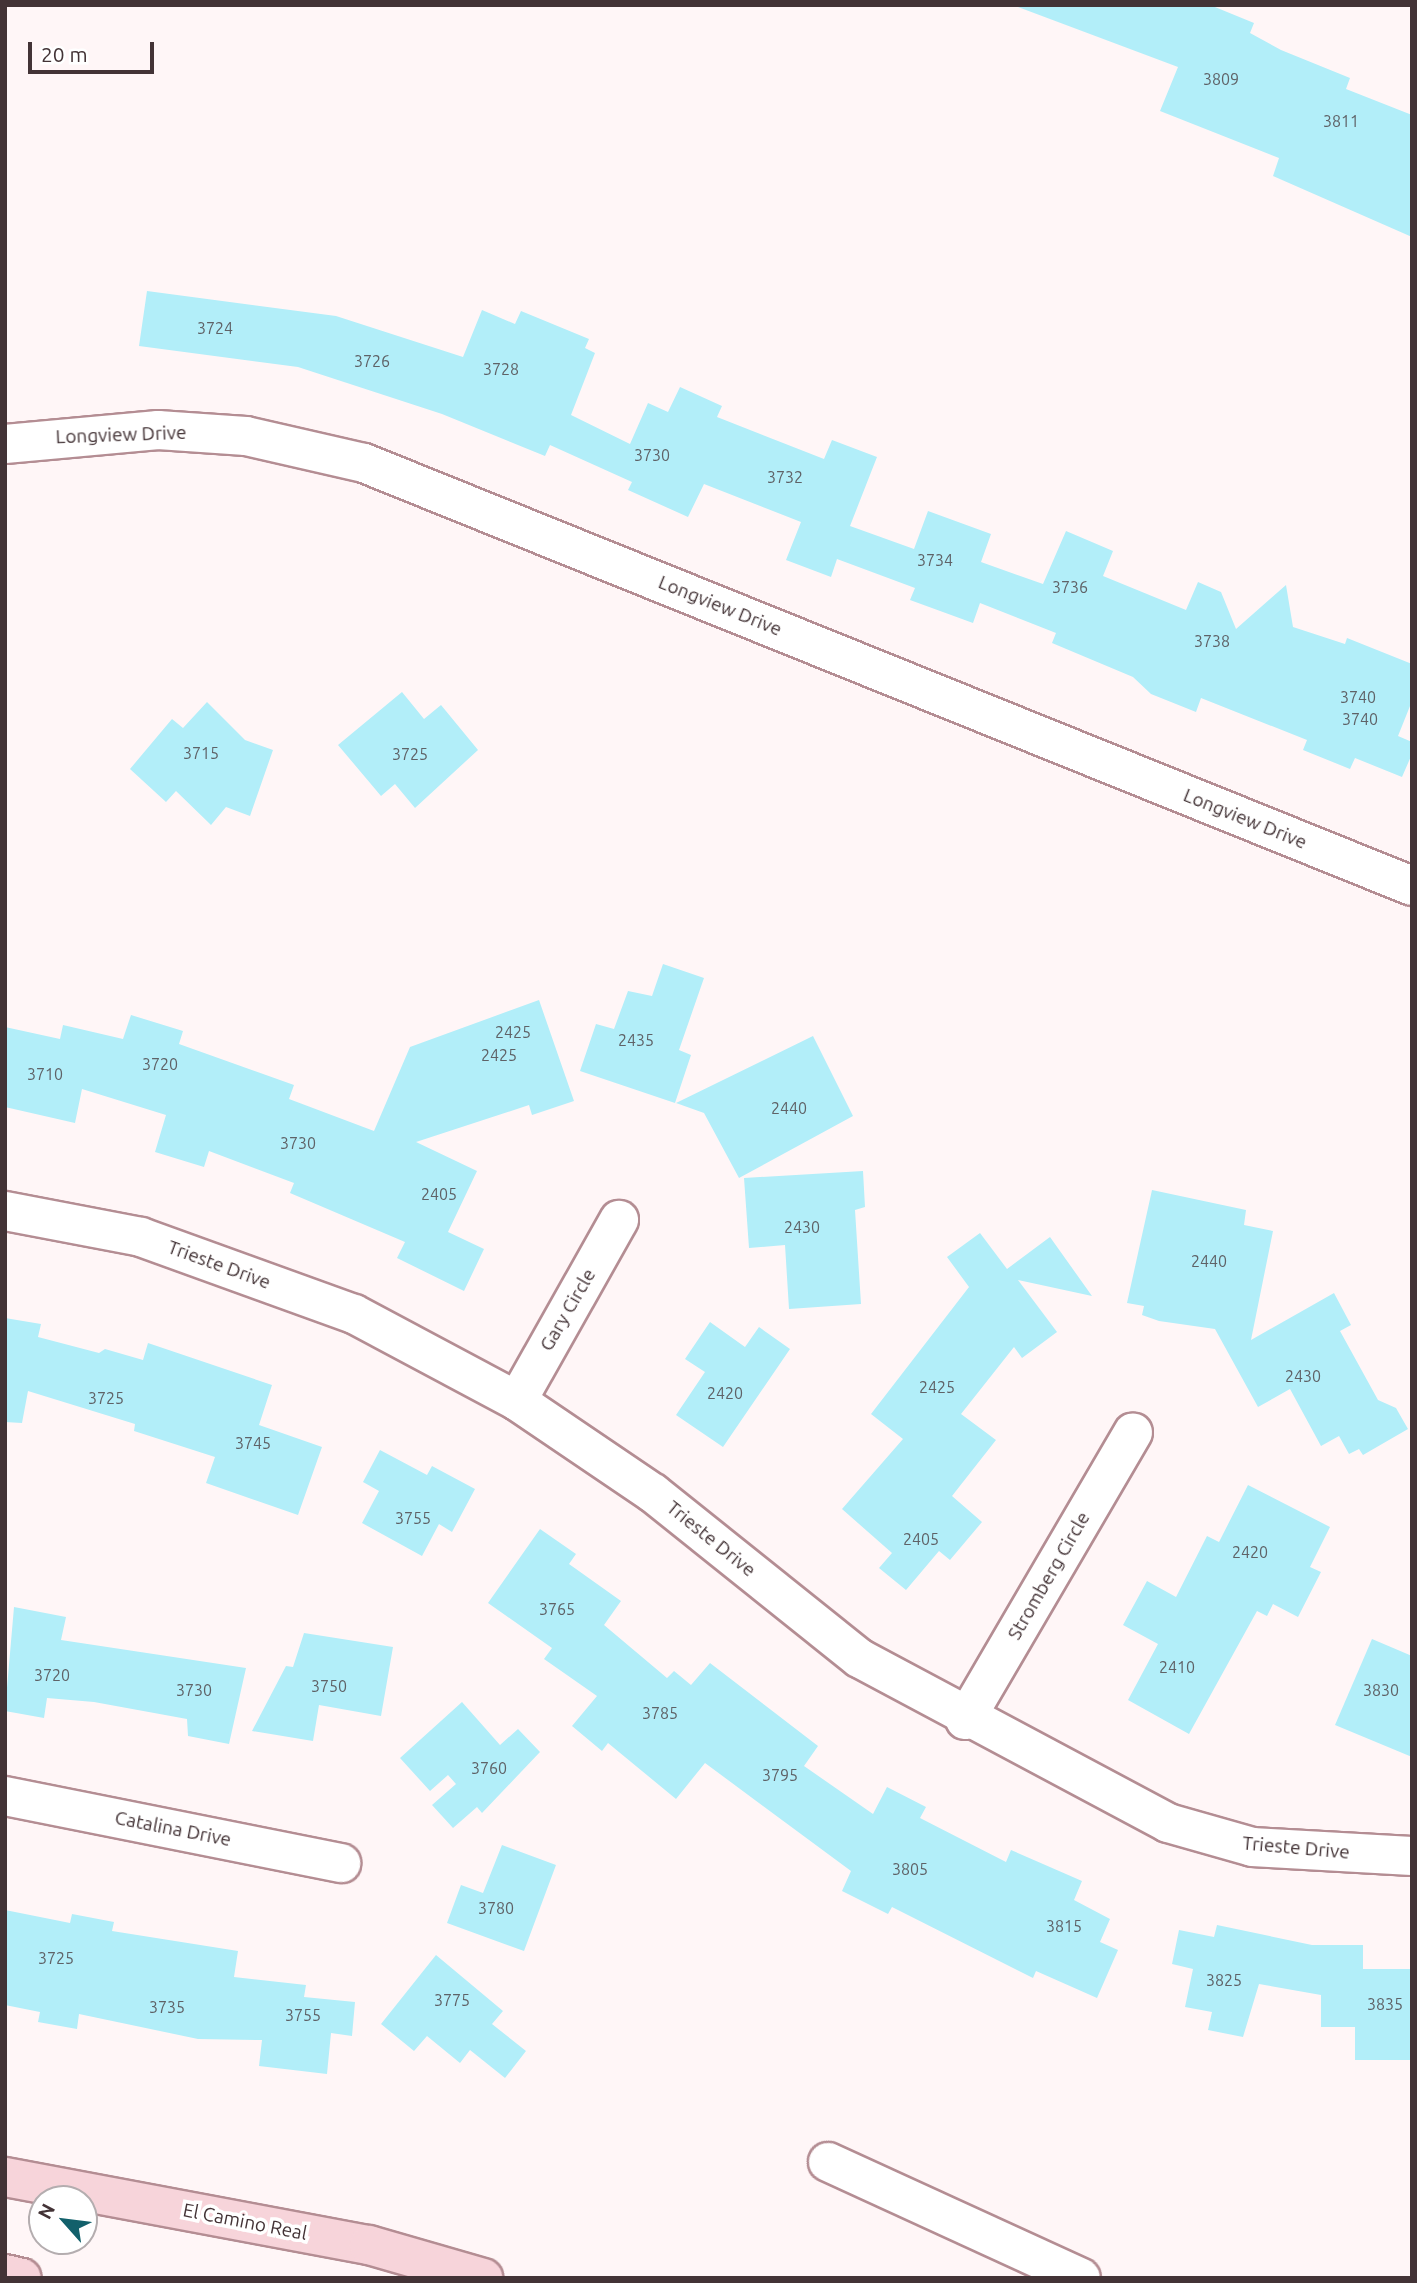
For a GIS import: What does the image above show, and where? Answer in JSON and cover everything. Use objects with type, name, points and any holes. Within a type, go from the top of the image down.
[{"type":"main road","name":"El Camino Real","points":[[5,2177],[369,2245],[483,2278]]},
{"type":"main road","points":[[5,2274],[22,2278]]},
{"type":"street","name":"Longview Drive","points":[[5,444],[158,430],[246,436],[365,463],[1412,886]]},
{"type":"street","name":"Trieste Drive","points":[[5,1210],[141,1237],[354,1314],[517,1401],[653,1493],[859,1658],[965,1720],[1168,1823],[1252,1847],[1412,1856]]},
{"type":"street","name":"Gary Circle","points":[[517,1401],[619,1220]]},
{"type":"street","name":"Stromberg Circle","points":[[965,1720],[1133,1432]]},
{"type":"street","name":"Catalina Drive","points":[[5,1796],[341,1863]]},
{"type":"street","points":[[828,2162],[1081,2278]]},
{"type":"building","points":[[1013,5],[1210,5],[1254,23],[1250,33],[1281,50],[1350,78],[1346,89],[1412,115],[1412,237],[1273,176],[1279,158],[1160,111],[1178,67]]},
{"type":"building","points":[[147,291],[336,316],[463,357],[482,310],[515,324],[521,311],[589,339],[585,348],[595,353],[571,415],[630,444],[648,403],[668,412],[680,387],[722,406],[717,417],[824,459],[832,440],[877,457],[850,526],[914,549],[928,511],[991,534],[981,562],[1043,584],[1066,531],[1113,551],[1103,576],[1186,610],[1198,582],[1221,592],[1236,629],[1286,585],[1293,627],[1345,644],[1347,638],[1412,664],[1412,701],[1398,736],[1412,742],[1412,754],[1402,777],[1355,758],[1350,769],[1303,750],[1307,740],[1201,698],[1196,712],[1151,694],[1133,677],[1052,643],[1056,633],[980,603],[973,623],[910,600],[915,588],[837,559],[831,577],[786,560],[801,522],[704,484],[688,517],[628,490],[632,482],[550,445],[545,456],[442,414],[298,367],[139,346]]},
{"type":"building","points":[[402,692],[424,719],[441,705],[478,750],[415,808],[395,784],[381,796],[338,745]]},
{"type":"building","points":[[207,702],[245,740],[273,750],[250,816],[226,807],[211,825],[176,791],[166,802],[130,769],[172,719],[183,728]]},
{"type":"building","points":[[663,964],[704,978],[679,1050],[691,1055],[675,1103],[580,1071],[596,1024],[614,1029],[628,991],[652,996]]},
{"type":"building","points":[[539,1000],[574,1101],[532,1115],[529,1105],[416,1142],[477,1171],[448,1232],[484,1249],[464,1291],[397,1258],[405,1242],[290,1193],[294,1183],[209,1151],[204,1167],[155,1152],[166,1115],[82,1089],[75,1123],[5,1107],[5,1027],[60,1039],[63,1025],[123,1039],[131,1015],[183,1031],[179,1044],[294,1085],[289,1099],[374,1131],[410,1047]]},
{"type":"building","points":[[813,1036],[853,1116],[739,1178],[704,1113],[676,1103]]},
{"type":"building","points":[[863,1171],[865,1207],[855,1210],[861,1304],[789,1309],[785,1245],[749,1248],[744,1178]]},
{"type":"building","points":[[1152,1190],[1246,1210],[1244,1225],[1273,1231],[1251,1340],[1334,1293],[1351,1325],[1340,1331],[1378,1400],[1396,1408],[1408,1429],[1363,1455],[1359,1449],[1349,1454],[1339,1436],[1321,1446],[1290,1389],[1258,1407],[1215,1329],[1159,1321],[1142,1315],[1144,1306],[1127,1303]]},
{"type":"building","points":[[980,1233],[1007,1269],[1050,1237],[1092,1296],[1018,1280],[1057,1332],[1022,1358],[1014,1347],[961,1414],[996,1440],[952,1496],[982,1522],[950,1560],[939,1551],[906,1590],[879,1568],[892,1553],[842,1509],[903,1439],[871,1414],[969,1287],[947,1257]]},
{"type":"building","points":[[5,1318],[41,1324],[38,1337],[99,1353],[105,1349],[143,1360],[148,1343],[272,1385],[259,1425],[322,1447],[298,1515],[206,1483],[215,1457],[134,1431],[135,1424],[28,1391],[22,1423],[5,1422]]},
{"type":"building","points":[[710,1322],[745,1347],[759,1327],[790,1349],[723,1447],[676,1415],[705,1372],[685,1359]]},
{"type":"building","points":[[380,1450],[427,1475],[432,1466],[475,1489],[452,1532],[439,1524],[422,1556],[362,1523],[379,1491],[363,1482]]},
{"type":"building","points":[[1248,1485],[1330,1527],[1310,1567],[1321,1572],[1298,1617],[1273,1604],[1267,1616],[1257,1611],[1189,1734],[1128,1700],[1158,1644],[1123,1625],[1147,1581],[1176,1597],[1207,1536],[1219,1542]]},
{"type":"building","points":[[540,1529],[576,1554],[569,1564],[621,1601],[604,1625],[667,1678],[674,1671],[691,1685],[710,1663],[818,1746],[804,1766],[873,1814],[887,1787],[926,1807],[920,1818],[1006,1862],[1011,1850],[1082,1881],[1074,1900],[1110,1919],[1100,1942],[1118,1950],[1097,1998],[1036,1971],[1033,1978],[892,1907],[888,1914],[842,1891],[851,1871],[705,1763],[676,1799],[608,1743],[602,1751],[572,1726],[597,1696],[544,1659],[552,1648],[488,1603]]},
{"type":"building","points":[[14,1607],[66,1617],[61,1640],[246,1668],[229,1744],[188,1736],[187,1719],[94,1702],[47,1698],[44,1718],[5,1711]]},
{"type":"building","points":[[304,1633],[393,1647],[381,1716],[319,1705],[313,1741],[252,1731],[286,1666],[293,1667]]},
{"type":"building","points":[[1372,1639],[1412,1656],[1412,1757],[1335,1725]]},
{"type":"building","points":[[462,1702],[500,1745],[518,1729],[540,1752],[482,1813],[477,1807],[453,1828],[432,1805],[456,1784],[448,1775],[430,1791],[400,1758]]},
{"type":"building","points":[[502,1845],[556,1865],[524,1951],[447,1923],[461,1885],[483,1893]]},
{"type":"building","points":[[5,1910],[70,1923],[72,1914],[114,1922],[112,1931],[238,1951],[234,1977],[306,1985],[304,1997],[355,2002],[352,2036],[331,2033],[327,2074],[259,2066],[262,2040],[198,2039],[79,2014],[77,2029],[38,2022],[40,2012],[5,2005]]},
{"type":"building","points":[[1217,1925],[1312,1945],[1363,1945],[1363,1969],[1412,1969],[1412,2060],[1355,2060],[1355,2027],[1321,2027],[1321,1995],[1259,1984],[1243,2037],[1208,2030],[1212,2012],[1185,2007],[1193,1969],[1172,1964],[1179,1930],[1214,1937]]},
{"type":"building","points":[[436,1955],[503,2011],[492,2024],[526,2051],[505,2078],[470,2050],[460,2063],[427,2036],[414,2051],[381,2024]]}]
